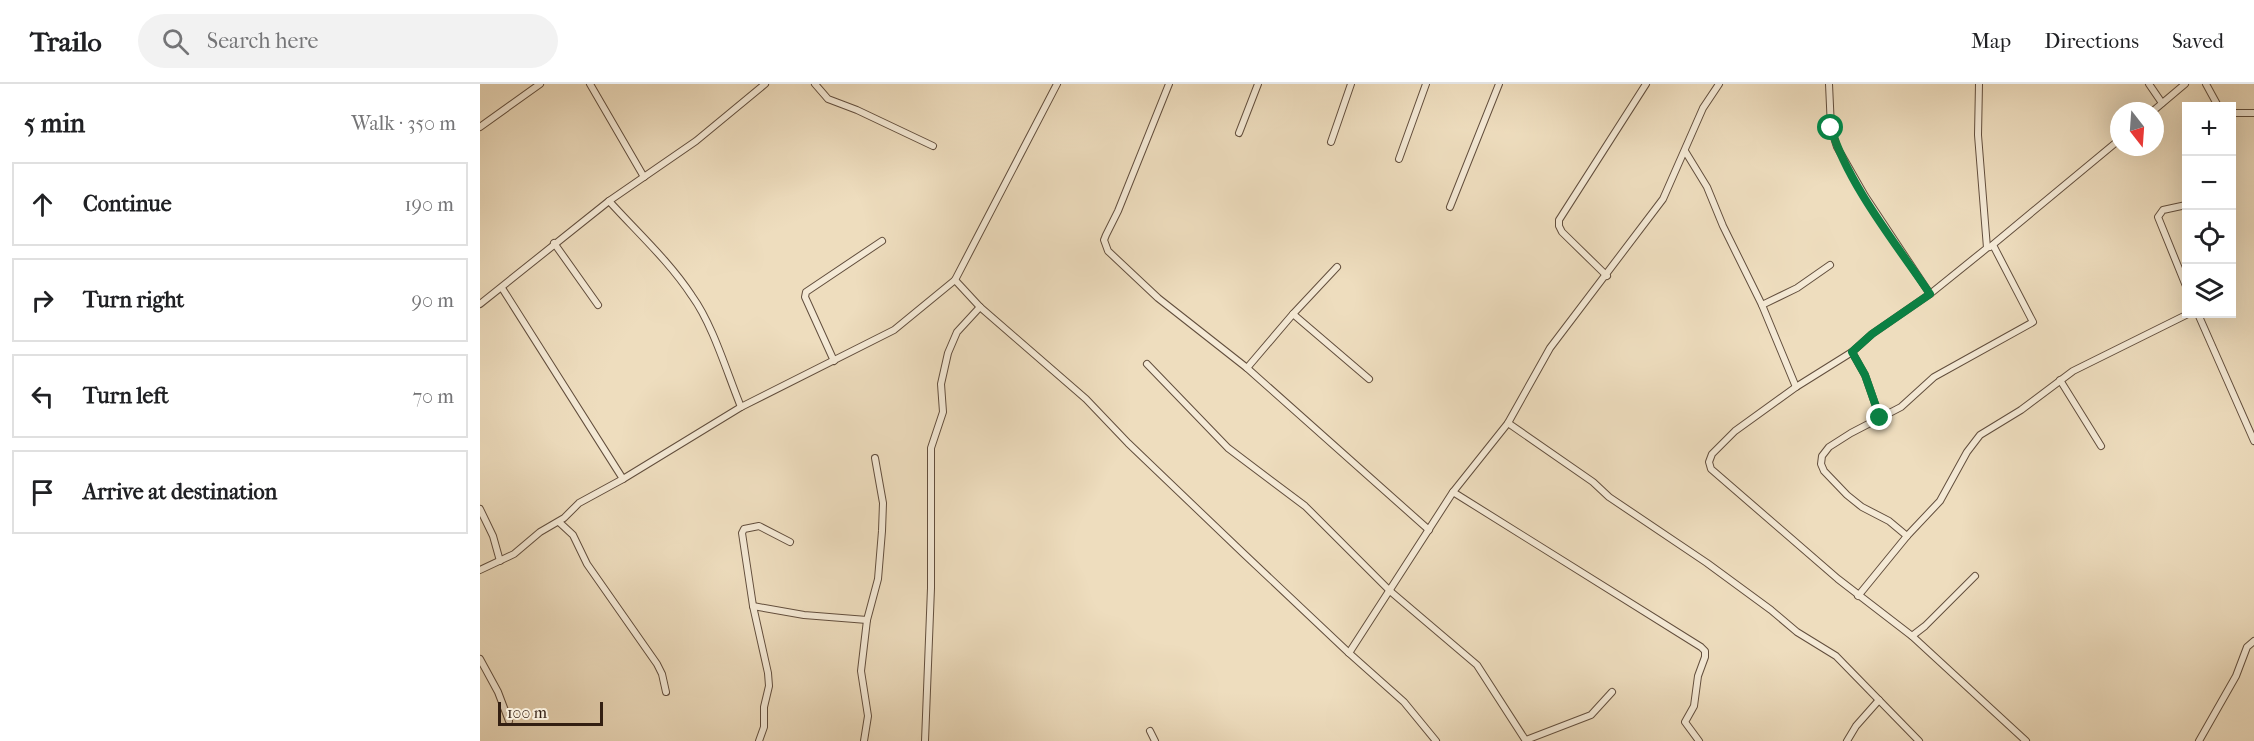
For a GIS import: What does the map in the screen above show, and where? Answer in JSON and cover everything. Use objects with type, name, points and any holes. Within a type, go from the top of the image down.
[{"type":"street","points":[[480,127],[540,84]]},
{"type":"street","points":[[590,84],[644,177]]},
{"type":"street","points":[[480,304],[554,243],[609,201],[696,141],[765,84]]},
{"type":"street","points":[[815,84],[828,99],[858,110],[933,146]]},
{"type":"street","points":[[480,570],[524,548],[540,532],[559,522],[579,503],[741,407],[894,330],[955,280],[1057,84]]},
{"type":"street","points":[[1169,84],[1118,211],[1106,235],[1105,247],[1158,298],[1247,368],[1429,530]]},
{"type":"street","points":[[1239,133],[1258,84]]},
{"type":"street","points":[[1330,142],[1351,84]]},
{"type":"street","points":[[1399,159],[1426,84]]},
{"type":"street","points":[[1450,207],[1499,84]]},
{"type":"street","points":[[1606,276],[1562,232],[1559,220],[1646,84]]},
{"type":"street","points":[[1348,653],[1453,492],[1509,423],[1550,348],[1663,199],[1703,108],[1719,84]]},
{"type":"street","points":[[1829,84],[1831,128],[1837,147],[1864,196],[1930,294]]},
{"type":"street","points":[[1907,536],[1889,521],[1854,502],[1824,471],[1821,464],[1822,456],[1829,447],[1901,407],[1935,377],[2033,322],[1990,247],[1978,135],[1978,84]]},
{"type":"street","points":[[2150,84],[2161,102]]},
{"type":"street","points":[[2164,102],[2185,84]]},
{"type":"street","points":[[2206,84],[2216,102]]},
{"type":"street","points":[[2236,113],[2254,113]]},
{"type":"street","points":[[2026,741],[1912,636],[1858,596],[1792,541],[1712,469],[1709,462],[1712,454],[1735,432],[1796,387],[1852,352],[1872,334],[1930,294],[2110,147]]},
{"type":"street","points":[[1685,151],[1707,187],[1723,226],[1762,305],[1796,387]]},
{"type":"street","points":[[609,201],[693,297],[709,329],[741,407]]},
{"type":"street","points":[[2182,206],[2163,210],[2157,217],[2182,274]]},
{"type":"street","points":[[834,361],[805,297],[806,292],[882,241]]},
{"type":"street","points":[[554,243],[598,305]]},
{"type":"street","points":[[1762,305],[1797,288],[1830,265]]},
{"type":"street","points":[[1247,368],[1337,267]]},
{"type":"street","points":[[955,280],[980,308],[1086,399],[1128,443],[1348,653],[1404,702],[1436,741]]},
{"type":"street","points":[[502,288],[623,478]]},
{"type":"street","points":[[925,741],[931,588],[931,448],[943,412],[941,384],[948,353],[957,332],[980,308]]},
{"type":"street","points":[[1293,314],[1369,379]]},
{"type":"street","points":[[1858,596],[1907,536],[1940,501],[1967,452],[1980,435],[2021,410],[2073,371],[2182,317]]},
{"type":"street","points":[[2200,318],[2254,441]]},
{"type":"street","points":[[1852,352],[1865,375],[1880,418]]},
{"type":"street","points":[[1147,364],[1228,448],[1305,506],[1390,591],[1477,665],[1526,741],[1591,715],[1612,692]]},
{"type":"street","points":[[2060,380],[2101,446]]},
{"type":"street","points":[[1509,423],[1593,482],[1609,497],[1707,563],[1797,632],[1836,656],[1919,741]]},
{"type":"street","points":[[864,741],[868,716],[861,671],[867,620],[878,579],[882,531],[883,503],[875,458]]},
{"type":"street","points":[[1453,492],[1701,646],[1705,651],[1705,657],[1698,676],[1694,706],[1685,722],[1699,741]]},
{"type":"street","points":[[480,509],[493,536],[500,561]]},
{"type":"street","points":[[559,522],[573,535],[587,564],[657,664],[665,683],[666,692]]},
{"type":"street","points":[[759,741],[764,727],[764,708],[769,686],[753,606],[742,533],[744,529],[759,526],[790,542]]},
{"type":"street","points":[[1912,636],[1925,627],[1975,576]]},
{"type":"street","points":[[753,606],[804,615],[867,620]]},
{"type":"street","points":[[2208,741],[2200,738],[2235,675],[2247,647],[2254,642]]},
{"type":"street","points":[[480,659],[498,692],[509,721]]},
{"type":"street","points":[[1847,741],[1856,726],[1879,700]]},
{"type":"street","points":[[1150,731],[1155,741]]},
{"type":"route","points":[[1831,128],[1837,147],[1864,196],[1930,294],[1872,334],[1852,352],[1865,375],[1880,418]]}]
